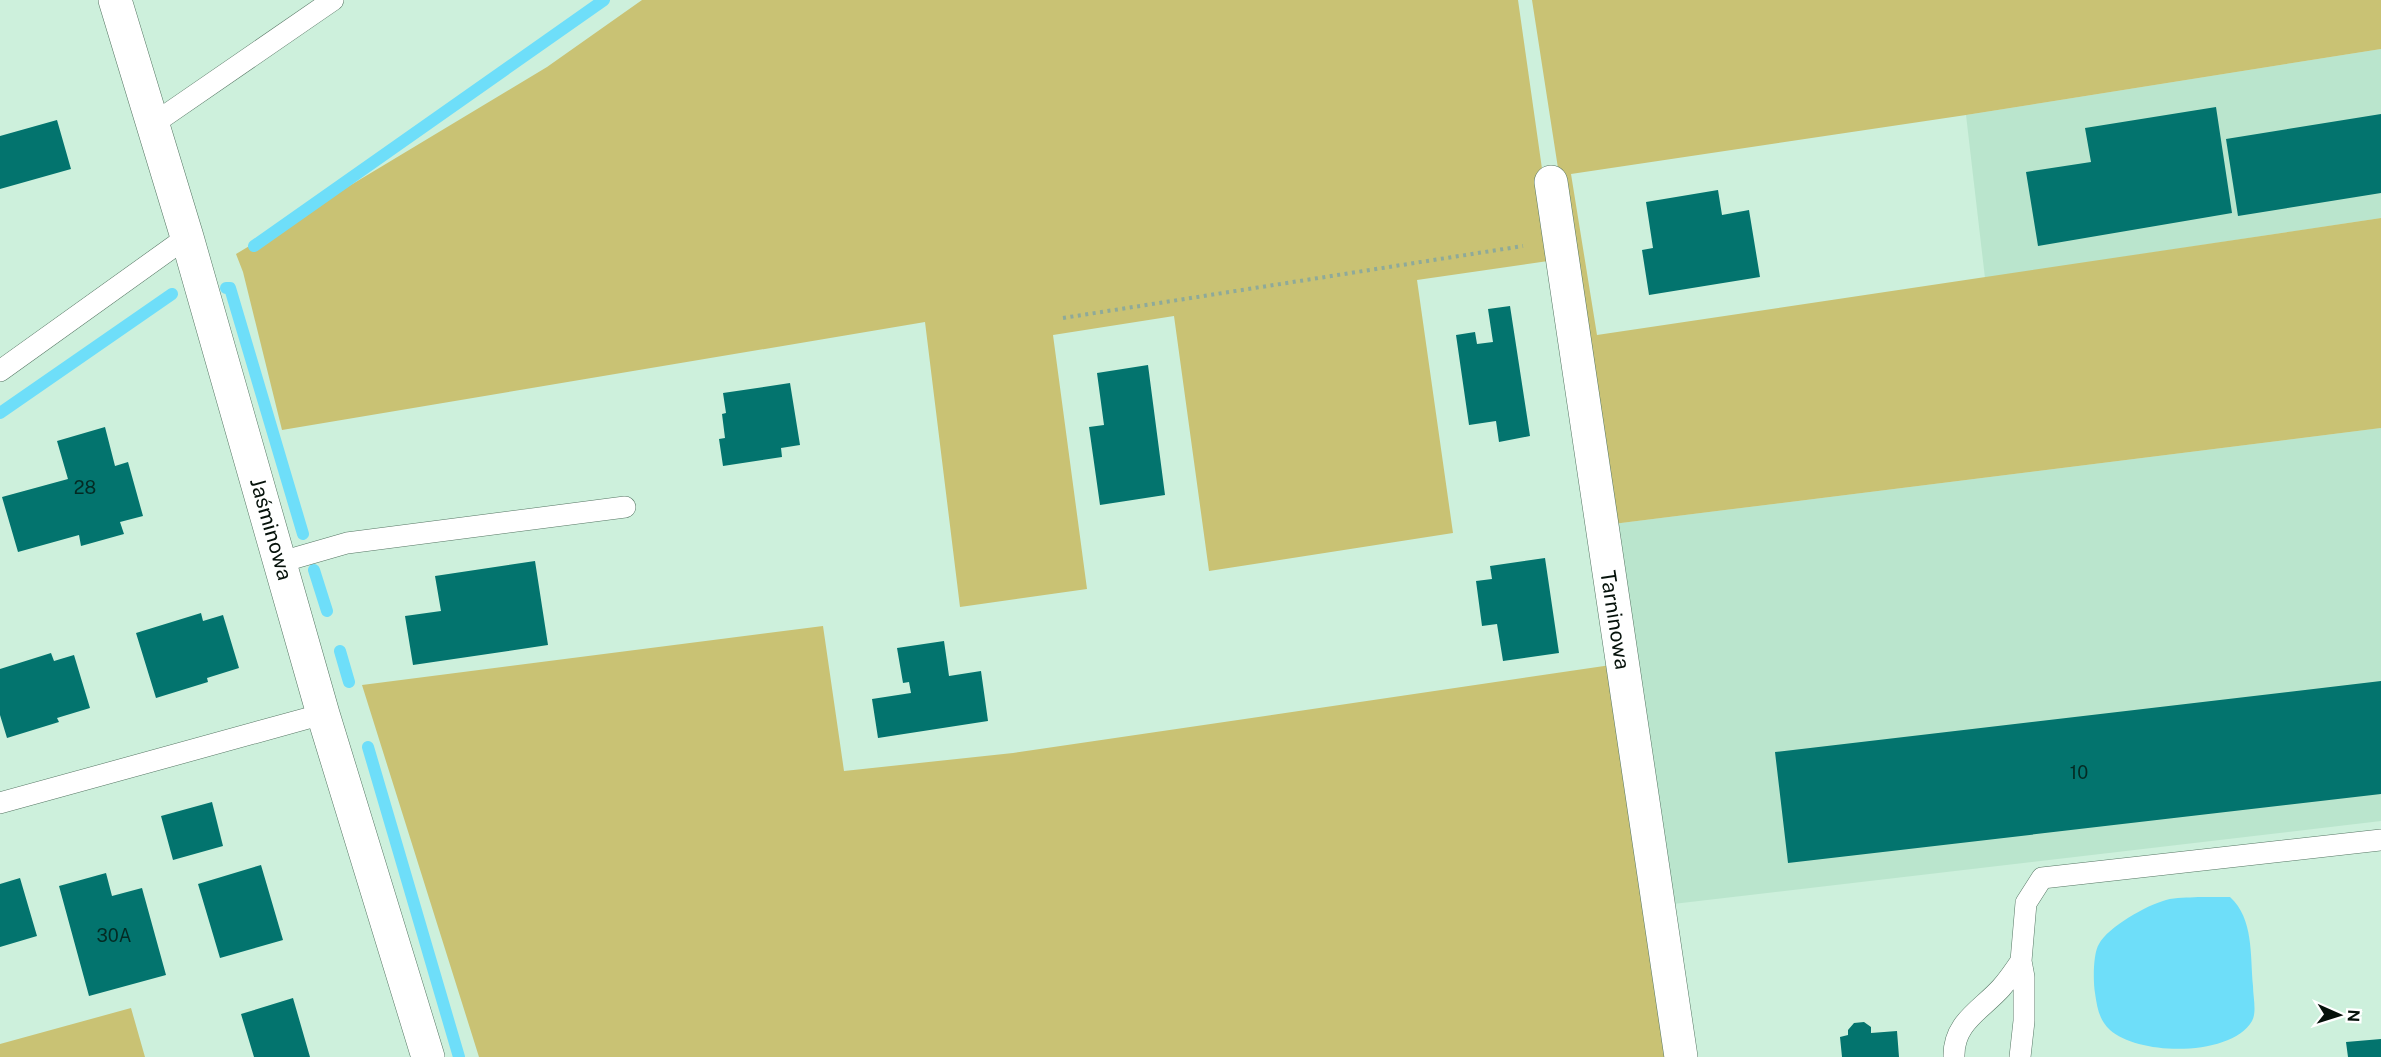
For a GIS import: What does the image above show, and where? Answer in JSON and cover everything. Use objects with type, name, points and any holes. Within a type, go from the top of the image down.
[{"type":"street","name":"Jaśminowa","points":[[115,0],[187,237],[323,714],[428,1057]]},
{"type":"street","name":"Tarninowa","points":[[1551,182],[1681,1057]]},
{"type":"lane","points":[[153,124],[333,0]]},
{"type":"lane","points":[[0,371],[187,237]]},
{"type":"lane","points":[[281,562],[347,543],[625,507]]},
{"type":"lane","points":[[0,803],[323,714]]},
{"type":"lane","points":[[2020,1057],[2024,1021],[2024,977],[2021,961],[2026,903],[2042,878],[2381,840]]},
{"type":"lane","points":[[1953,1057],[1953,1043],[1970,1015],[2001,988],[2021,961]]},
{"type":"path","points":[[1063,318],[1559,240]]},
{"type":"shaded area","points":[[642,0],[1518,0],[1555,260],[1417,280],[1453,533],[1209,571],[1174,316],[1053,335],[1087,589],[960,607],[925,322],[282,430],[243,272],[236,254],[547,67]]},
{"type":"shaded area","points":[[1532,0],[2381,0],[2381,49],[1966,115],[1571,174],[1597,335],[2381,218],[2381,428],[1613,524]]},
{"type":"shaded area","points":[[2381,49],[2381,218],[1985,278],[1966,115]]},
{"type":"shaded area","points":[[2381,428],[2381,821],[1673,904],[1613,524]]},
{"type":"shaded area","points":[[823,626],[844,771],[1013,753],[1611,665],[1665,1057],[479,1057],[362,685]]},
{"type":"shaded area","points":[[131,1008],[145,1057],[0,1057],[0,1044]]},
{"type":"water","points":[[2230,897],[2243,916],[2251,950],[2255,1009],[2252,1021],[2241,1033],[2205,1047],[2162,1048],[2141,1045],[2124,1039],[2106,1026],[2098,1008],[2094,975],[2099,944],[2119,924],[2149,907],[2170,899]]},
{"type":"building","points":[[2216,107],[2232,213],[2038,246],[2026,172],[2091,162],[2085,128]]},
{"type":"building","points":[[2381,114],[2381,193],[2238,216],[2226,139]]},
{"type":"building","points":[[57,120],[71,169],[0,189],[0,136]]},
{"type":"building","points":[[1718,190],[1722,215],[1749,210],[1760,277],[1649,295],[1642,250],[1653,248],[1646,202]]},
{"type":"building","points":[[1510,306],[1530,436],[1499,442],[1496,421],[1469,425],[1456,335],[1475,332],[1477,344],[1493,342],[1488,309]]},
{"type":"building","points":[[1148,365],[1165,495],[1100,505],[1089,427],[1104,425],[1097,373]]},
{"type":"building","points":[[790,383],[800,445],[781,448],[782,457],[723,466],[719,439],[725,438],[722,414],[726,413],[723,393]]},
{"type":"building","points":[[105,427],[115,466],[128,462],[143,516],[120,522],[124,534],[81,546],[79,535],[18,552],[2,497],[68,479],[57,441]]},
{"type":"building","points":[[1545,558],[1559,653],[1503,661],[1497,624],[1482,626],[1476,581],[1492,579],[1490,566]]},
{"type":"building","points":[[535,561],[548,645],[413,665],[405,616],[441,611],[435,576]]},
{"type":"building","points":[[201,613],[203,621],[223,615],[239,668],[207,678],[208,682],[156,698],[136,633]]},
{"type":"building","points":[[944,641],[949,676],[981,671],[988,721],[878,738],[872,699],[911,693],[909,682],[903,683],[897,648]]},
{"type":"building","points":[[51,653],[54,661],[74,655],[90,708],[57,718],[59,722],[7,738],[0,715],[0,669]]},
{"type":"building","points":[[2381,681],[2381,794],[1788,863],[1775,752]]},
{"type":"building","points":[[212,802],[223,846],[173,860],[161,816]]},
{"type":"building","points":[[261,865],[283,940],[220,958],[198,884]]},
{"type":"building","points":[[106,873],[112,896],[142,888],[166,975],[89,996],[59,886]]},
{"type":"building","points":[[20,878],[37,936],[0,947],[0,884]]},
{"type":"building","points":[[293,998],[310,1057],[254,1057],[241,1014]]},
{"type":"building","points":[[1864,1022],[1871,1027],[1871,1033],[1897,1031],[1899,1057],[1842,1057],[1840,1037],[1848,1035],[1848,1030],[1854,1023]]},
{"type":"building","points":[[2381,1039],[2381,1057],[2348,1057],[2346,1042]]},
{"type":"waterway","points":[[254,246],[604,0]]},
{"type":"waterway","points":[[226,288],[230,288],[303,534]]},
{"type":"waterway","points":[[0,413],[172,294]]},
{"type":"waterway","points":[[314,570],[327,611]]},
{"type":"waterway","points":[[340,651],[349,682]]},
{"type":"waterway","points":[[368,747],[459,1057]]}]
